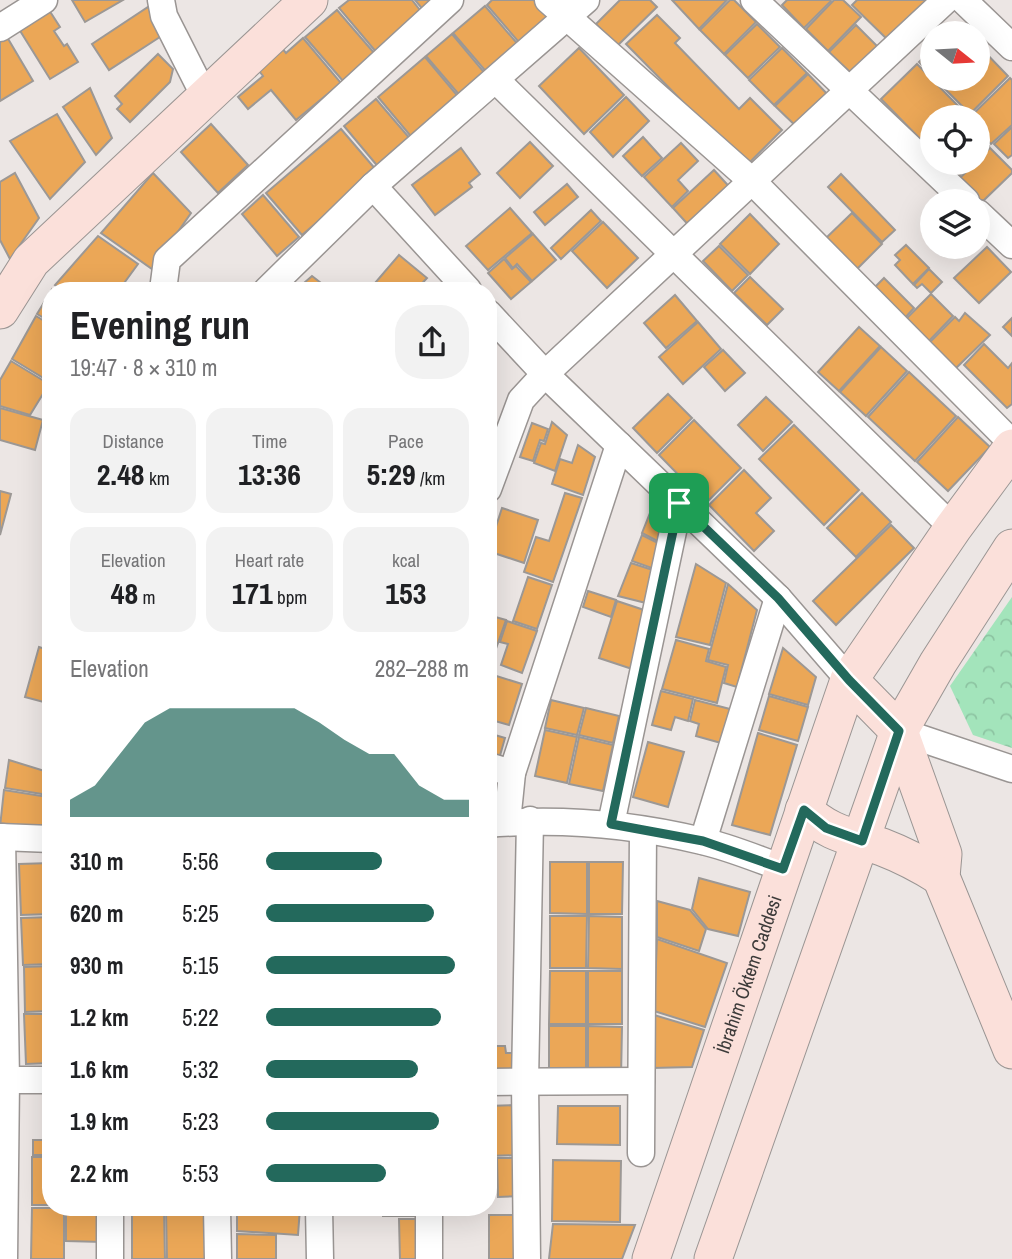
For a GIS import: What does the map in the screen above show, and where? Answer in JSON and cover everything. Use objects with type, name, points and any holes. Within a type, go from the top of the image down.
[{"type":"main road","points":[[0,310],[31,261],[309,0]]},
{"type":"main road","name":"İbrahim Öktem Caddesi","points":[[650,1259],[849,680],[953,528],[1012,448]]},
{"type":"main road","points":[[713,1259],[899,731],[938,663],[1012,548]]},
{"type":"main road","points":[[849,680],[899,731],[943,854],[941,877],[1012,1050]]},
{"type":"main road","points":[[804,810],[826,828],[903,856],[941,877]]},
{"type":"street","points":[[0,27],[44,0]]},
{"type":"street","points":[[161,0],[164,16],[205,97]]},
{"type":"street","points":[[164,282],[167,260],[450,0]]},
{"type":"street","points":[[754,0],[952,189]]},
{"type":"street","points":[[497,465],[521,400],[545,374],[946,0]]},
{"type":"street","points":[[964,0],[1012,47]]},
{"type":"street","points":[[275,282],[373,186],[496,80],[568,6],[752,181],[1012,443]]},
{"type":"street","points":[[496,80],[953,528]]},
{"type":"street","points":[[373,186],[453,282]]},
{"type":"street","points":[[990,224],[1012,245]]},
{"type":"street","points":[[497,323],[545,374],[778,598],[849,680]]},
{"type":"street","points":[[527,1259],[525,1082],[508,822],[500,770],[619,445]]},
{"type":"street","points":[[611,824],[679,503]]},
{"type":"street","points":[[703,841],[778,598]]},
{"type":"street","points":[[899,731],[1012,769]]},
{"type":"street","points":[[508,822],[611,824],[703,841],[783,869]]},
{"type":"street","points":[[641,1153],[643,830]]},
{"type":"street","points":[[4,1259],[1,837],[42,839]]},
{"type":"street","points":[[3,1080],[42,1080]]},
{"type":"street","points":[[497,1082],[641,1081]]},
{"type":"street","points":[[110,1216],[110,1259]]},
{"type":"street","points":[[216,1216],[218,1259]]},
{"type":"street","points":[[319,1216],[320,1259]]},
{"type":"street","points":[[429,1216],[429,1259]]},
{"type":"green space","points":[[1012,597],[1012,748],[973,735],[950,686]]},
{"type":"building","points":[[72,0],[123,0],[85,22]]},
{"type":"building","points":[[349,0],[412,0],[423,14],[377,53],[339,8]]},
{"type":"building","points":[[415,0],[439,0],[425,12]]},
{"type":"building","points":[[492,0],[534,0],[552,21],[523,47],[487,5]]},
{"type":"building","points":[[620,0],[650,0],[657,7],[617,46],[596,24]]},
{"type":"building","points":[[672,0],[727,0],[699,29]]},
{"type":"building","points":[[730,0],[734,0],[756,22],[724,54],[700,30]]},
{"type":"building","points":[[787,0],[831,1],[804,28],[782,5]]},
{"type":"building","points":[[834,0],[843,0],[861,17],[828,51],[806,29]]},
{"type":"building","points":[[857,0],[924,0],[930,5],[892,44],[852,5]]},
{"type":"building","points":[[485,6],[521,48],[489,75],[453,33]]},
{"type":"building","points":[[148,7],[163,35],[109,70],[92,44]]},
{"type":"building","points":[[49,10],[60,27],[54,31],[64,46],[67,44],[78,62],[50,79],[19,29]]},
{"type":"building","points":[[337,10],[375,54],[343,81],[305,37]]},
{"type":"building","points":[[657,15],[680,38],[675,43],[739,109],[750,98],[782,130],[746,166],[626,44]]},
{"type":"building","points":[[757,24],[780,47],[748,78],[725,55]]},
{"type":"building","points":[[856,25],[879,48],[853,75],[829,52]]},
{"type":"building","points":[[452,34],[488,77],[462,98],[426,56]]},
{"type":"building","points":[[7,37],[33,81],[0,101],[0,42]]},
{"type":"building","points":[[303,38],[341,83],[296,120],[271,90],[248,109],[238,97],[263,76],[256,67],[280,46],[286,53]]},
{"type":"building","points":[[579,48],[624,95],[584,134],[539,86]]},
{"type":"building","points":[[782,48],[807,73],[774,105],[749,80]]},
{"type":"building","points":[[158,54],[173,69],[170,82],[130,122],[117,109],[122,104],[115,96]]},
{"type":"building","points":[[425,57],[461,100],[414,140],[378,97]]},
{"type":"building","points":[[990,57],[1008,76],[979,105],[961,105],[947,91],[990,91]]},
{"type":"building","points":[[917,64],[920,67],[920,91],[943,91],[957,105],[920,105],[920,139],[881,99]]},
{"type":"building","points":[[808,74],[832,99],[800,130],[775,106]]},
{"type":"building","points":[[1010,78],[1012,80],[1012,125],[991,144],[990,105],[982,105]]},
{"type":"building","points":[[90,88],[112,138],[96,155],[63,107]]},
{"type":"building","points":[[626,97],[649,121],[613,157],[590,132]]},
{"type":"building","points":[[376,99],[412,141],[380,169],[344,126]]},
{"type":"building","points":[[57,114],[85,162],[50,199],[10,141]]},
{"type":"building","points":[[211,124],[248,165],[218,193],[181,152]]},
{"type":"building","points":[[1012,127],[1012,155],[1008,158],[994,144]]},
{"type":"building","points":[[341,129],[377,171],[302,235],[266,193]]},
{"type":"building","points":[[643,137],[662,158],[642,176],[623,156]]},
{"type":"building","points":[[530,142],[553,166],[520,198],[497,173]]},
{"type":"building","points":[[681,143],[698,161],[678,180],[688,191],[672,207],[644,177]]},
{"type":"building","points":[[461,148],[480,174],[469,183],[472,187],[435,215],[412,185]]},
{"type":"building","points":[[990,148],[1012,170],[990,194],[990,189],[969,189],[959,179],[963,175],[990,175]]},
{"type":"building","points":[[714,170],[734,192],[693,230],[673,208]]},
{"type":"building","points":[[15,173],[39,218],[10,259],[0,240],[0,182]]},
{"type":"building","points":[[153,173],[191,213],[152,269],[101,233]]},
{"type":"building","points":[[841,174],[895,230],[882,242],[828,187]]},
{"type":"building","points":[[567,184],[578,197],[545,225],[534,212]]},
{"type":"building","points":[[263,195],[299,237],[277,256],[242,214]]},
{"type":"building","points":[[510,208],[532,233],[488,270],[466,246]]},
{"type":"building","points":[[591,210],[601,221],[561,259],[551,248]]},
{"type":"building","points":[[852,213],[882,244],[857,269],[826,238]]},
{"type":"building","points":[[750,214],[779,244],[750,274],[720,244]]},
{"type":"building","points":[[603,222],[638,258],[607,288],[572,251]]},
{"type":"building","points":[[533,234],[556,260],[532,281],[517,264],[513,268],[505,258]]},
{"type":"building","points":[[98,236],[138,264],[125,282],[58,282]]},
{"type":"building","points":[[906,245],[929,268],[913,284],[895,265],[900,260],[895,255]]},
{"type":"building","points":[[719,246],[748,275],[732,291],[703,261]]},
{"type":"building","points":[[990,250],[1011,272],[979,303],[954,278],[974,259],[990,259]]},
{"type":"building","points":[[399,255],[427,278],[423,282],[376,282]]},
{"type":"building","points":[[504,259],[512,269],[516,266],[531,282],[511,299],[488,273]]},
{"type":"building","points":[[929,269],[942,282],[931,293],[922,284],[917,288],[914,285]]},
{"type":"building","points":[[312,276],[320,282],[305,282]]},
{"type":"building","points":[[750,277],[783,309],[767,325],[734,293]]},
{"type":"building","points":[[884,278],[914,308],[903,320],[872,290]]},
{"type":"building","points":[[931,294],[953,316],[927,343],[904,321]]},
{"type":"building","points":[[675,295],[697,321],[666,348],[644,323]]},
{"type":"building","points":[[965,313],[990,335],[954,370],[928,344],[955,317],[959,321]]},
{"type":"building","points":[[36,316],[42,320],[42,377],[12,359]]},
{"type":"building","points":[[1012,318],[1012,336],[1003,327]]},
{"type":"building","points":[[698,322],[721,349],[683,384],[659,357]]},
{"type":"building","points":[[859,327],[880,346],[839,391],[818,372]]},
{"type":"building","points":[[984,344],[1008,368],[1012,363],[1012,404],[1007,408],[964,365]]},
{"type":"building","points":[[881,347],[907,371],[866,416],[840,392]]},
{"type":"building","points":[[723,350],[745,373],[725,391],[704,367]]},
{"type":"building","points":[[11,361],[42,380],[42,395],[30,415],[0,406],[0,380]]},
{"type":"building","points":[[909,372],[956,416],[915,461],[868,417]]},
{"type":"building","points":[[668,394],[692,418],[657,453],[633,428]]},
{"type":"building","points":[[766,397],[792,422],[763,451],[738,425]]},
{"type":"building","points":[[0,408],[42,420],[35,450],[0,440]]},
{"type":"building","points":[[958,417],[990,447],[948,491],[917,462]]},
{"type":"building","points":[[694,420],[741,468],[706,503],[659,455]]},
{"type":"building","points":[[552,422],[567,435],[555,471],[534,463],[541,443],[545,444]]},
{"type":"building","points":[[532,423],[548,429],[544,441],[540,440],[533,461],[520,457]]},
{"type":"building","points":[[794,425],[859,490],[824,525],[759,459]]},
{"type":"building","points":[[578,445],[595,457],[583,495],[552,484],[560,459],[572,463]]},
{"type":"building","points":[[744,470],[771,498],[756,513],[774,531],[754,551],[709,505]]},
{"type":"building","points":[[0,491],[11,494],[0,535]]},
{"type":"building","points":[[565,493],[582,498],[553,582],[524,572],[536,537],[549,541]]},
{"type":"building","points":[[862,493],[891,522],[856,557],[827,528]]},
{"type":"building","points":[[502,508],[538,520],[524,563],[497,554],[497,523]]},
{"type":"building","points":[[652,508],[673,525],[667,546],[642,533]]},
{"type":"building","points":[[891,525],[914,548],[836,625],[813,601]]},
{"type":"building","points":[[642,535],[666,547],[660,571],[632,561]]},
{"type":"building","points":[[631,563],[659,572],[650,604],[618,596]]},
{"type":"building","points":[[696,564],[726,583],[710,645],[676,637]]},
{"type":"building","points":[[528,577],[552,585],[537,629],[513,621]]},
{"type":"building","points":[[728,584],[757,610],[737,687],[724,683],[728,665],[708,660]]},
{"type":"building","points":[[588,591],[616,600],[611,617],[583,607]]},
{"type":"building","points":[[617,601],[650,612],[635,670],[599,658]]},
{"type":"building","points":[[497,618],[506,620],[497,646]]},
{"type":"building","points":[[507,621],[537,631],[522,673],[501,665],[508,644],[500,642]]},
{"type":"building","points":[[676,640],[709,649],[706,661],[726,667],[717,703],[662,689]]},
{"type":"building","points":[[39,647],[42,648],[42,702],[25,697]]},
{"type":"building","points":[[783,648],[816,677],[808,705],[769,694]]},
{"type":"building","points":[[497,676],[522,684],[509,725],[497,722]]},
{"type":"building","points":[[661,691],[693,699],[688,721],[675,717],[671,730],[652,725]]},
{"type":"building","points":[[769,696],[808,707],[798,741],[759,730]]},
{"type":"building","points":[[551,700],[584,708],[577,735],[545,728]]},
{"type":"building","points":[[695,700],[730,709],[721,743],[696,736],[699,724],[690,721]]},
{"type":"building","points":[[586,708],[619,716],[613,743],[579,735]]},
{"type":"building","points":[[545,730],[577,737],[567,783],[535,776]]},
{"type":"building","points":[[758,733],[797,745],[770,835],[732,825]]},
{"type":"building","points":[[497,736],[505,738],[497,766]]},
{"type":"building","points":[[579,737],[613,745],[603,791],[569,784]]},
{"type":"building","points":[[648,742],[684,752],[668,807],[633,797]]},
{"type":"building","points":[[9,760],[42,770],[42,794],[5,788]]},
{"type":"building","points":[[4,790],[42,796],[42,833],[0,827]]},
{"type":"building","points":[[550,862],[587,862],[587,914],[550,913]]},
{"type":"building","points":[[589,862],[623,862],[622,914],[589,914]]},
{"type":"building","points":[[42,863],[42,914],[21,915],[19,864]]},
{"type":"building","points":[[699,878],[750,892],[738,936],[708,929],[692,909]]},
{"type":"building","points":[[657,901],[690,910],[706,929],[699,951],[657,937]]},
{"type":"building","points":[[550,916],[587,916],[586,968],[550,968]]},
{"type":"building","points":[[589,916],[622,917],[622,969],[588,968]]},
{"type":"building","points":[[42,917],[42,964],[23,965],[21,918]]},
{"type":"building","points":[[657,939],[727,963],[705,1027],[654,1011]]},
{"type":"building","points":[[42,966],[42,1011],[25,1012],[24,967]]},
{"type":"building","points":[[550,971],[586,971],[586,1024],[549,1024]]},
{"type":"building","points":[[588,971],[622,971],[622,1024],[588,1024]]},
{"type":"building","points":[[24,1014],[42,1014],[42,1063],[26,1064]]},
{"type":"building","points":[[654,1015],[704,1030],[692,1067],[652,1068]]},
{"type":"building","points":[[549,1026],[586,1026],[586,1078],[549,1078]]},
{"type":"building","points":[[588,1026],[622,1027],[621,1078],[588,1078]]},
{"type":"building","points":[[497,1046],[505,1046],[506,1053],[518,1053],[517,1072],[497,1072]]},
{"type":"building","points":[[520,1105],[521,1155],[497,1156],[497,1106]]},
{"type":"building","points":[[558,1106],[620,1106],[620,1145],[557,1144]]},
{"type":"building","points":[[33,1140],[42,1140],[42,1155],[33,1155]]},
{"type":"building","points":[[32,1157],[42,1157],[42,1205],[32,1205]]},
{"type":"building","points":[[497,1158],[521,1158],[522,1196],[498,1197]]},
{"type":"building","points":[[553,1160],[621,1161],[620,1222],[552,1221]]},
{"type":"building","points":[[32,1208],[42,1208],[42,1216],[64,1216],[64,1259],[31,1259]]},
{"type":"building","points":[[522,1215],[522,1259],[489,1259],[489,1216]]},
{"type":"building","points":[[66,1216],[103,1216],[103,1242],[66,1241]]},
{"type":"building","points":[[132,1216],[164,1216],[165,1259],[132,1259]]},
{"type":"building","points":[[166,1216],[208,1216],[208,1259],[167,1259]]},
{"type":"building","points":[[237,1216],[299,1216],[298,1235],[237,1231]]},
{"type":"building","points":[[399,1219],[416,1219],[416,1259],[400,1259]]},
{"type":"building","points":[[553,1224],[635,1225],[622,1259],[549,1259]]},
{"type":"building","points":[[237,1234],[276,1235],[276,1259],[237,1259]]},
{"type":"route","points":[[679,503],[778,598],[849,680],[899,731],[862,841],[837,834],[814,820],[804,810],[783,869],[703,841],[611,824],[679,503]]}]
